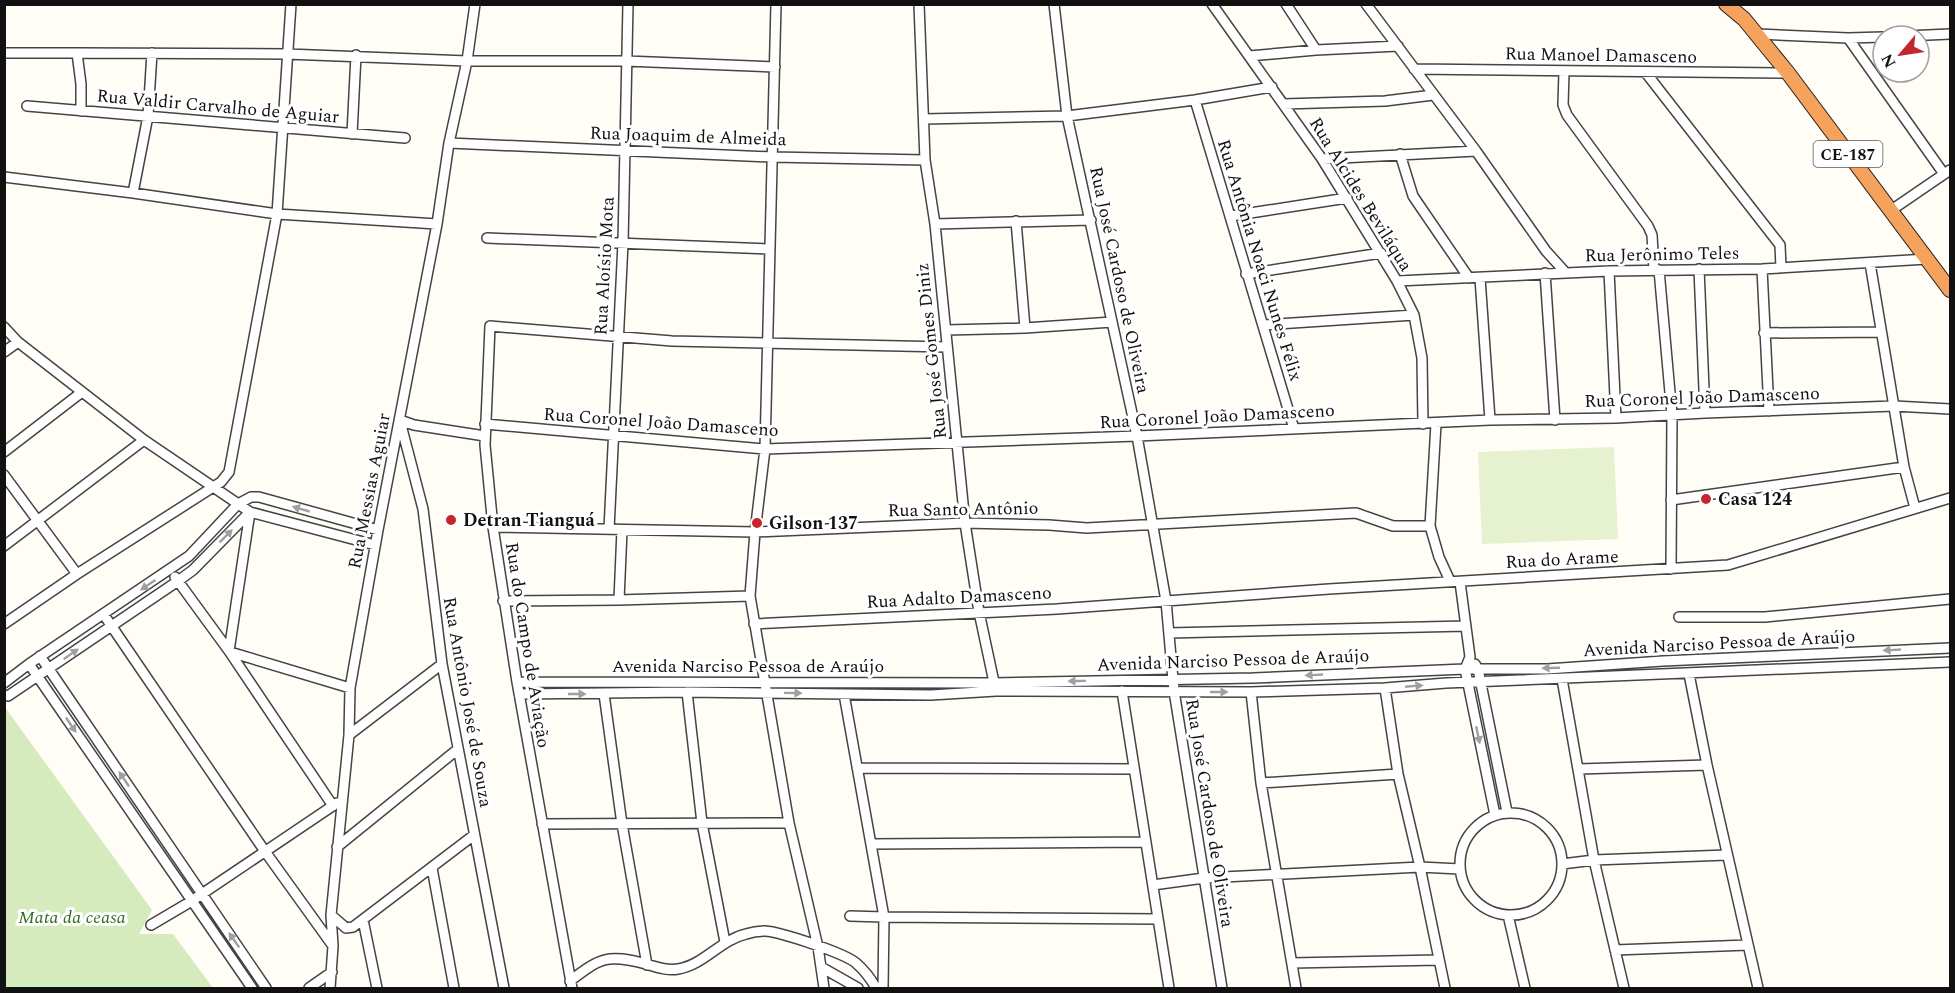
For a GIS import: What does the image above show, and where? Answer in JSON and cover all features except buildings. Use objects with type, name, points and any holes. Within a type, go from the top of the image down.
[{"type":"highway","name":"CE-187","points":[[1726,4],[1744,19],[1788,73],[1950,290]]},
{"type":"highway","name":"CE-187","points":[[1740,4],[1744,19]]},
{"type":"street","points":[[4,624],[212,487],[229,472],[277,214],[291,4]]},
{"type":"street","name":"Rua Messias Aguiar","points":[[330,988],[333,946],[331,915],[338,803],[350,735],[350,688],[437,224],[449,143],[467,61],[475,4]]},
{"type":"street","name":"Rua Aloísio Mota","points":[[609,529],[623,243],[628,4]]},
{"type":"street","points":[[776,4],[765,449],[750,596],[789,823],[818,947],[824,988]]},
{"type":"street","name":"Rua José Gomes Diniz","points":[[919,4],[925,160],[935,224],[965,523],[979,612],[995,687]]},
{"type":"street","name":"Rua José Cardoso de Oliveira","points":[[1054,4],[1067,116],[1137,436],[1166,601],[1172,680],[1222,988]]},
{"type":"street","name":"Rua Alcides Beviláqua","points":[[1212,4],[1322,159],[1397,281],[1414,315],[1422,358],[1423,424]]},
{"type":"street","points":[[1286,4],[1316,50]]},
{"type":"street","points":[[1366,4],[1476,151],[1546,250],[1565,272]]},
{"type":"street","points":[[1757,34],[1871,37]]},
{"type":"street","points":[[1931,35],[1950,34]]},
{"type":"street","points":[[1848,38],[1947,172],[1890,212]]},
{"type":"street","points":[[1249,56],[1398,46]]},
{"type":"street","points":[[4,53],[287,54],[467,61],[626,61],[775,67]]},
{"type":"street","points":[[77,53],[81,84],[81,111]]},
{"type":"street","points":[[133,193],[148,116],[152,53]]},
{"type":"street","points":[[352,134],[356,56]]},
{"type":"street","name":"Rua Manoel Damasceno","points":[[1414,69],[1788,73]]},
{"type":"street","points":[[1564,72],[1564,109],[1648,226],[1652,235],[1672,415],[1671,569]]},
{"type":"street","points":[[1646,73],[1780,245],[1781,268]]},
{"type":"street","points":[[924,118],[1067,116],[1195,100],[1272,87]]},
{"type":"street","points":[[1283,104],[1385,101],[1433,95]]},
{"type":"street","name":"Rua Antônia Noaci Nunes Félix","points":[[1195,100],[1294,429]]},
{"type":"street","name":"Rua Valdir Carvalho de Aguiar","points":[[27,106],[405,138]]},
{"type":"street","name":"Rua Joaquim de Almeida","points":[[449,143],[772,157],[925,160]]},
{"type":"street","points":[[1322,159],[1476,151]]},
{"type":"street","points":[[1400,154],[1413,196],[1469,278]]},
{"type":"street","points":[[4,177],[277,214],[437,224]]},
{"type":"street","points":[[1230,216],[1347,198]]},
{"type":"street","points":[[935,224],[1091,220]]},
{"type":"street","points":[[1017,221],[1025,328]]},
{"type":"street","points":[[487,238],[769,249]]},
{"type":"street","points":[[1246,274],[1381,253]]},
{"type":"street","name":"Rua Jerônimo Teles","points":[[1397,281],[1565,272],[1762,269],[1927,259]]},
{"type":"street","points":[[1870,263],[1904,467],[1915,508]]},
{"type":"street","points":[[1699,269],[1705,413]]},
{"type":"street","points":[[1762,269],[1769,411]]},
{"type":"street","points":[[1609,271],[1616,418]]},
{"type":"street","points":[[1545,273],[1555,420]]},
{"type":"street","points":[[1480,278],[1490,420]]},
{"type":"street","points":[[1263,325],[1414,315]]},
{"type":"street","points":[[946,330],[1025,328],[1112,322]]},
{"type":"street","name":"Rua do Campo de Aviação","points":[[571,985],[503,601],[493,528],[485,435],[490,326],[617,336]]},
{"type":"street","points":[[4,327],[18,342],[144,440],[250,512],[375,545]]},
{"type":"street","points":[[1764,333],[1881,333]]},
{"type":"street","points":[[617,336],[672,341],[947,347]]},
{"type":"street","points":[[4,352],[18,342]]},
{"type":"street","points":[[4,452],[82,392]]},
{"type":"street","name":"Rua Coronel João Damasceno","points":[[485,424],[765,449],[1894,406],[1950,409]]},
{"type":"street","points":[[400,421],[485,435]]},
{"type":"street","name":"Rua Antônio José de Souza","points":[[400,421],[423,509],[442,664],[504,988]]},
{"type":"street","points":[[1436,424],[1430,526],[1439,557],[1455,582],[1466,626],[1470,657],[1478,669],[1507,812]]},
{"type":"street","points":[[4,546],[144,440]]},
{"type":"street","points":[[1671,500],[1904,467]]},
{"type":"street","points":[[4,475],[77,574]]},
{"type":"street","points":[[4,683],[40,656],[189,556],[238,504],[251,497],[259,497],[378,530]]},
{"type":"street","name":"Rua do Arame","points":[[1166,601],[1728,564],[1950,498]]},
{"type":"street","points":[[4,695],[8,696],[193,570],[250,512]]},
{"type":"street","points":[[230,651],[250,512]]},
{"type":"street","name":"Rua Santo Antônio","points":[[493,528],[755,532],[965,523],[1087,528],[1356,513],[1394,526],[1430,526]]},
{"type":"street","points":[[322,531],[326,516]]},
{"type":"street","points":[[359,541],[363,526]]},
{"type":"street","points":[[619,600],[622,530]]},
{"type":"street","points":[[152,925],[338,803],[230,651],[169,571]]},
{"type":"street","points":[[503,601],[750,596]]},
{"type":"street","points":[[1679,617],[1765,617],[1950,599]]},
{"type":"street","name":"Rua Adalto Damasceno","points":[[754,624],[1166,601]]},
{"type":"street","points":[[104,615],[264,850],[333,946]]},
{"type":"street","points":[[1169,633],[1466,626]]},
{"type":"street","name":"Avenida Narciso Pessoa de Araújo","points":[[517,682],[766,688],[995,687],[1465,669],[1547,669],[1663,661],[1950,648]]},
{"type":"street","points":[[230,651],[350,688]]},
{"type":"street","points":[[40,656],[266,988]]},
{"type":"street","points":[[1470,657],[1465,669],[1467,683],[1495,815]]},
{"type":"street","name":"Avenida Narciso Pessoa de Araújo","points":[[519,694],[687,692],[766,688],[844,694],[931,695],[995,687],[1251,692],[1950,662]]},
{"type":"street","points":[[29,664],[190,902],[252,988]]},
{"type":"street","points":[[350,735],[442,664]]},
{"type":"street","points":[[1689,674],[1707,765],[1758,988]]},
{"type":"street","points":[[1562,679],[1594,860],[1624,988]]},
{"type":"street","points":[[1385,688],[1398,774],[1445,988]]},
{"type":"street","points":[[1122,691],[1169,988]]},
{"type":"street","points":[[687,692],[702,823],[725,942]]},
{"type":"street","points":[[1251,692],[1261,783],[1296,988]]},
{"type":"street","points":[[604,694],[622,824],[647,965]]},
{"type":"street","points":[[844,694],[884,917],[883,988]]},
{"type":"street","points":[[337,847],[458,749]]},
{"type":"street","points":[[1579,769],[1707,765]]},
{"type":"street","points":[[857,768],[1134,769]]},
{"type":"street","points":[[1261,783],[1398,774]]},
{"type":"street","points":[[1507,812],[1525,814],[1538,820],[1550,830],[1558,843],[1562,864],[1557,887],[1549,899],[1530,911],[1508,915],[1487,909],[1471,896],[1460,869],[1462,849],[1472,830],[1482,821],[1507,812]]},
{"type":"street","points":[[542,824],[789,823]]},
{"type":"street","points":[[331,915],[346,928],[353,927],[474,835]]},
{"type":"street","points":[[871,844],[1146,843]]},
{"type":"street","points":[[1562,864],[1594,860],[1727,855]]},
{"type":"street","points":[[1153,885],[1204,878],[1277,874],[1420,867],[1460,869]]},
{"type":"street","points":[[432,868],[454,988]]},
{"type":"street","points":[[1508,915],[1525,988]]},
{"type":"street","points":[[850,916],[1158,919]]},
{"type":"street","points":[[363,920],[377,988]]},
{"type":"street","points":[[571,985],[593,963],[603,960],[612,958],[675,970],[691,966],[725,942],[746,934],[764,931],[842,954],[856,963],[876,988]]},
{"type":"street","points":[[1615,950],[1748,945]]},
{"type":"street","points":[[1292,963],[1438,960]]},
{"type":"street","points":[[821,967],[858,988]]},
{"type":"street","points":[[309,988],[332,972]]},
{"type":"green space","points":[[1614,447],[1618,539],[1482,544],[1478,452]]},
{"type":"green space","name":"Mata da ceasa","points":[[4,706],[152,910],[139,934],[173,934],[213,988],[5,988]]},
{"type":"place","name":"Casa 124","points":[[1706,499]]},
{"type":"place","name":"Detran Tianguá","points":[[451,520]]},
{"type":"place","name":"Gilson 137","points":[[757,523]]}]
